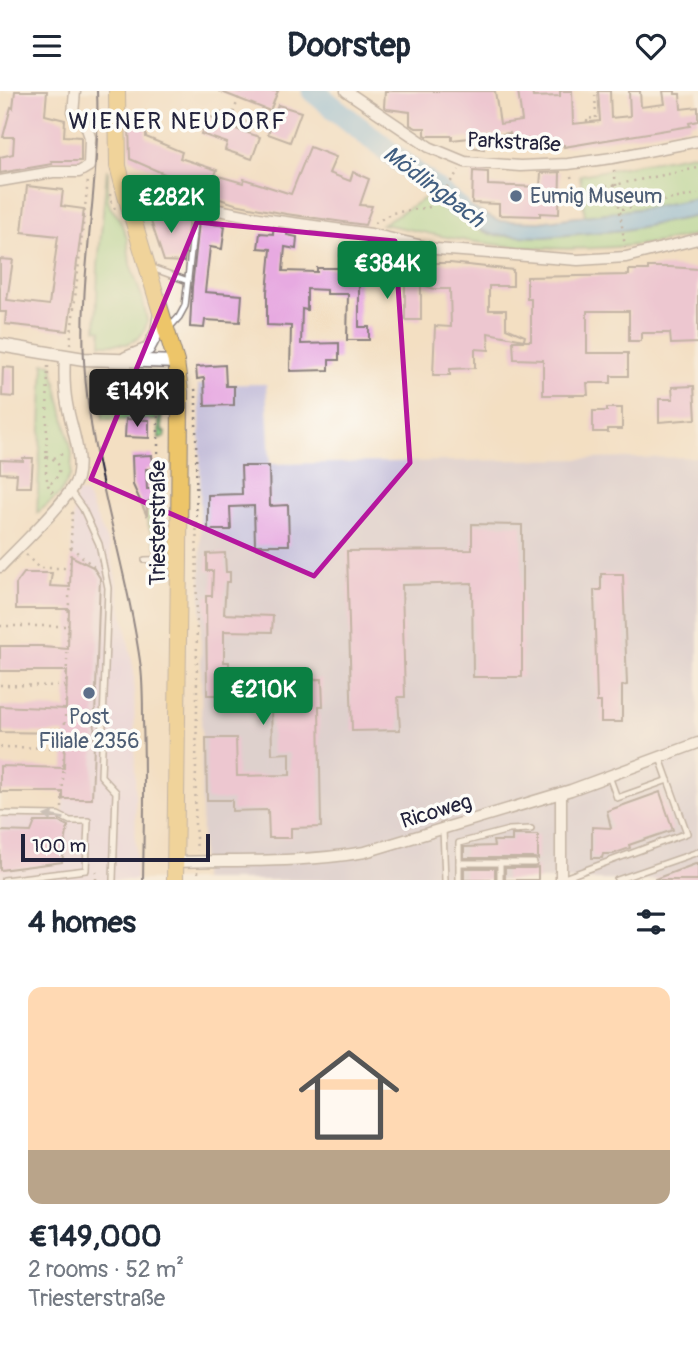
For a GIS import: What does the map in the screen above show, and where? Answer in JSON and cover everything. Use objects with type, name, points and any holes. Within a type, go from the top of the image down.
[{"type":"main road","name":"Triesterstraße","points":[[117,91],[118,166],[176,362],[180,392],[175,880]]},
{"type":"street","points":[[0,181],[53,172],[79,173],[89,166],[90,137],[84,120],[73,114],[75,91]]},
{"type":"street","name":"Parkstraße","points":[[346,91],[429,147],[465,162],[520,166],[568,164],[698,141]]},
{"type":"street","points":[[126,196],[139,194],[264,219],[370,234],[436,249],[578,260],[626,257],[698,239]]},
{"type":"street","points":[[123,360],[148,349],[157,332],[160,309]]},
{"type":"street","points":[[0,345],[47,353],[68,352],[84,359],[176,362]]},
{"type":"street","points":[[0,567],[60,503],[76,481],[76,447],[64,379],[68,352]]},
{"type":"street","name":"Ricoweg","points":[[175,862],[294,861],[365,852],[561,793],[698,743]]},
{"type":"street","points":[[561,793],[562,880]]},
{"type":"lane","points":[[166,331],[185,306],[196,205]]},
{"type":"lane","points":[[147,266],[188,281]]},
{"type":"lane","points":[[70,491],[83,509],[99,544],[108,588],[101,776],[116,792],[113,880]]},
{"type":"lane","points":[[145,560],[179,559]]},
{"type":"lane","points":[[562,880],[687,833],[660,757]]},
{"type":"lane","points":[[609,776],[617,797],[668,780]]},
{"type":"lane","points":[[0,814],[58,815],[70,821],[88,821],[86,870]]},
{"type":"lane","points":[[443,829],[445,880]]},
{"type":"lane","points":[[459,880],[459,843],[509,830],[531,829]]},
{"type":"lane","points":[[617,880],[698,852]]},
{"type":"lane","points":[[459,863],[534,863]]},
{"type":"lane","points":[[500,863],[500,880]]},
{"type":"lane","points":[[77,871],[80,880]]},
{"type":"lane","points":[[4,880],[96,871]]},
{"type":"path","points":[[232,117],[241,91]]},
{"type":"path","points":[[587,123],[587,118],[596,118],[595,91]]},
{"type":"path","points":[[218,120],[221,113],[249,123],[246,132]]},
{"type":"path","points":[[612,158],[626,257]]},
{"type":"path","points":[[370,234],[374,223],[393,213],[430,207],[465,162]]},
{"type":"path","points":[[568,164],[575,194],[698,168]]},
{"type":"path","points":[[68,352],[88,186]]},
{"type":"path","points":[[621,210],[698,194]]},
{"type":"path","points":[[47,353],[46,474],[48,485],[60,503],[72,513],[62,814]]},
{"type":"path","points":[[158,362],[158,480]]},
{"type":"path","points":[[193,381],[196,395],[196,845]]},
{"type":"path","points":[[46,456],[54,458],[76,447]]},
{"type":"path","points":[[48,485],[59,475],[60,469],[54,458]]},
{"type":"path","points":[[19,547],[38,567],[70,568]]},
{"type":"path","points":[[71,547],[93,566]]},
{"type":"path","points":[[0,626],[67,626]]},
{"type":"path","points":[[0,685],[65,686]]},
{"type":"path","points":[[0,747],[64,748]]},
{"type":"path","points":[[96,871],[96,880]]},
{"type":"highlighted area","points":[[197,222],[395,241],[410,463],[314,576],[91,479]]},
{"type":"shaded area","points":[[266,384],[270,464],[698,457],[698,880],[202,880],[198,385]]},
{"type":"shaded area","points":[[77,492],[86,494],[110,548],[134,671],[136,880],[0,880],[0,816],[63,815],[71,557]]},
{"type":"green space","points":[[698,153],[698,198],[585,216],[580,175]]},
{"type":"green space","points":[[107,170],[110,207],[119,218],[127,238],[130,264],[147,321],[144,332],[127,344],[101,344],[101,330],[96,329],[98,266]]},
{"type":"green space","points":[[430,195],[471,226],[493,235],[544,237],[624,230],[698,216],[698,234],[647,244],[563,249],[470,241],[382,224]]},
{"type":"green space","points":[[44,363],[52,364],[72,453],[71,474],[60,494],[37,513]]},
{"type":"green space","points":[[99,369],[156,374],[156,420],[103,419]]},
{"type":"green space","points":[[159,376],[163,383],[162,431],[166,433],[159,438]]},
{"type":"green space","points":[[156,501],[158,553],[141,503]]},
{"type":"water","points":[[439,180],[471,207],[498,221],[539,222],[698,198],[698,216],[624,230],[544,237],[493,235],[471,226],[430,195]]},
{"type":"building","points":[[15,91],[47,91],[45,115],[65,120],[64,136],[81,137],[81,161],[51,161],[52,164],[0,173],[0,157],[13,154],[14,137],[3,137],[11,107],[13,108]]},
{"type":"building","points":[[219,91],[278,91],[270,111]]},
{"type":"building","points":[[385,91],[495,91],[500,124],[522,121],[518,91],[532,91],[533,97],[560,96],[560,91],[572,91],[573,124],[600,121],[598,91],[610,91],[611,118],[630,116],[629,91],[640,91],[641,107],[665,104],[663,91],[675,91],[675,94],[680,94],[681,109],[698,107],[698,121],[689,123],[690,126],[564,147],[512,147],[510,133],[481,137],[484,149],[469,147],[470,138],[452,140],[452,136],[425,135],[425,128],[410,125],[410,112],[384,107]]},
{"type":"building","points":[[278,105],[301,112],[290,142],[268,134]]},
{"type":"building","points":[[208,116],[260,137],[252,159],[225,150],[227,143],[201,134]]},
{"type":"building","points":[[129,124],[142,124],[142,127],[146,127],[146,137],[182,152],[180,158],[217,170],[215,175],[243,183],[244,179],[291,194],[310,147],[336,157],[329,173],[350,181],[353,172],[369,179],[360,205],[372,206],[365,225],[286,214],[235,204],[208,195],[210,191],[130,159]]},
{"type":"building","name":"Eumig Museum","points":[[473,171],[488,172],[488,185],[540,187],[541,173],[560,172],[559,214],[499,215],[499,204],[472,203]]},
{"type":"building","points":[[27,186],[63,190],[61,206],[84,209],[68,331],[5,324],[6,312],[0,312],[0,259],[13,260],[7,300],[49,305],[58,236],[22,232]]},
{"type":"building","points":[[153,210],[189,217],[184,262],[164,261],[148,212]]},
{"type":"building","points":[[199,222],[225,226],[222,249],[210,247],[205,292],[242,295],[240,322],[205,320],[204,328],[190,327]]},
{"type":"building","points":[[273,230],[297,237],[296,249],[285,247],[283,271],[317,272],[317,268],[339,268],[341,247],[350,247],[349,244],[376,246],[396,252],[395,257],[405,261],[513,270],[513,286],[489,286],[489,310],[506,310],[506,328],[525,336],[524,340],[488,333],[489,350],[475,349],[475,368],[450,369],[450,375],[433,375],[435,326],[451,327],[450,289],[434,289],[421,284],[421,320],[405,320],[405,276],[362,272],[359,274],[359,327],[369,327],[369,340],[347,340],[348,294],[327,294],[327,290],[307,289],[307,310],[302,309],[301,344],[339,343],[339,360],[329,360],[329,370],[290,371],[291,326],[267,325],[271,249],[258,248],[260,233],[273,234]]},
{"type":"building","points":[[670,267],[698,269],[698,343],[671,344],[670,333],[641,333],[641,341],[629,341],[629,311],[587,311],[587,353],[628,353],[628,376],[611,376],[611,383],[587,383],[588,395],[543,395],[543,360],[514,359],[513,341],[531,341],[531,299],[527,299],[527,277],[629,275],[629,270]]},
{"type":"building","points":[[225,365],[226,386],[234,386],[234,405],[205,406],[204,378],[197,379],[196,367]]},
{"type":"building","points":[[3,367],[14,368],[14,397],[2,396]]},
{"type":"building","points":[[694,386],[696,419],[659,422],[659,399],[673,399],[672,387]]},
{"type":"building","points":[[607,408],[622,408],[622,429],[593,432],[593,411],[607,411]]},
{"type":"building","points":[[126,419],[149,420],[149,438],[125,437]]},
{"type":"building","points":[[152,455],[153,469],[146,469],[147,489],[156,489],[156,501],[147,502],[147,516],[133,485],[132,456]]},
{"type":"building","points":[[23,458],[33,458],[31,487],[16,487],[17,474],[0,473],[0,460],[23,461]]},
{"type":"building","points":[[241,466],[269,466],[270,506],[288,505],[289,545],[255,545],[254,506],[230,507],[231,530],[208,530],[208,495],[242,494]]},
{"type":"building","points":[[472,524],[522,525],[522,677],[473,677],[472,583],[402,585],[405,697],[398,697],[400,730],[352,731],[347,551],[472,550]]},
{"type":"building","points":[[225,553],[226,572],[230,572],[230,582],[226,582],[224,614],[273,616],[272,632],[224,631],[224,662],[229,662],[229,681],[322,679],[323,706],[319,706],[321,827],[291,828],[291,838],[269,838],[268,810],[232,811],[232,800],[207,800],[206,738],[236,738],[237,776],[290,775],[290,753],[272,754],[271,700],[224,700],[224,695],[207,695],[206,596],[212,596],[213,571],[207,571],[207,554]]},
{"type":"building","points":[[71,556],[93,567],[100,578],[92,799],[63,799],[63,792],[0,792],[0,766],[64,768],[65,733],[0,732],[0,706],[66,709],[67,671],[0,671],[0,646],[68,649],[69,609],[16,609],[16,584],[24,573],[52,573],[50,586],[70,587]]},
{"type":"building","points":[[601,574],[623,574],[627,685],[622,686],[622,722],[601,722],[601,702],[597,702],[594,590],[601,590]]},
{"type":"building","points":[[660,792],[673,830],[629,845],[630,848],[613,854],[603,854],[602,858],[592,858],[592,827],[611,828],[607,811]]},
{"type":"building","points":[[35,822],[60,822],[68,826],[62,862],[0,870],[0,831],[31,832]]},
{"type":"building","points":[[512,835],[538,835],[538,859],[464,858],[464,847],[494,846],[493,841],[512,841]]},
{"type":"building","points":[[698,863],[698,880],[655,880],[655,879]]},
{"type":"building","points":[[538,867],[538,880],[505,880],[505,868]]},
{"type":"building","points":[[464,868],[495,868],[495,880],[464,880]]},
{"type":"waterway","name":"Mödlingbach","points":[[313,91],[458,207]]},
{"type":"tram line","points":[[97,91],[96,158],[84,293],[84,361],[93,439],[135,629],[141,668],[144,761],[143,880]]},
{"type":"place","name":"Eumig Museum","points":[[516,196]]},
{"type":"place","name":"Post Filiale 2356","points":[[89,693]]},
{"type":"district","name":"WIENER NEUDORF","points":[[178,121]]}]
